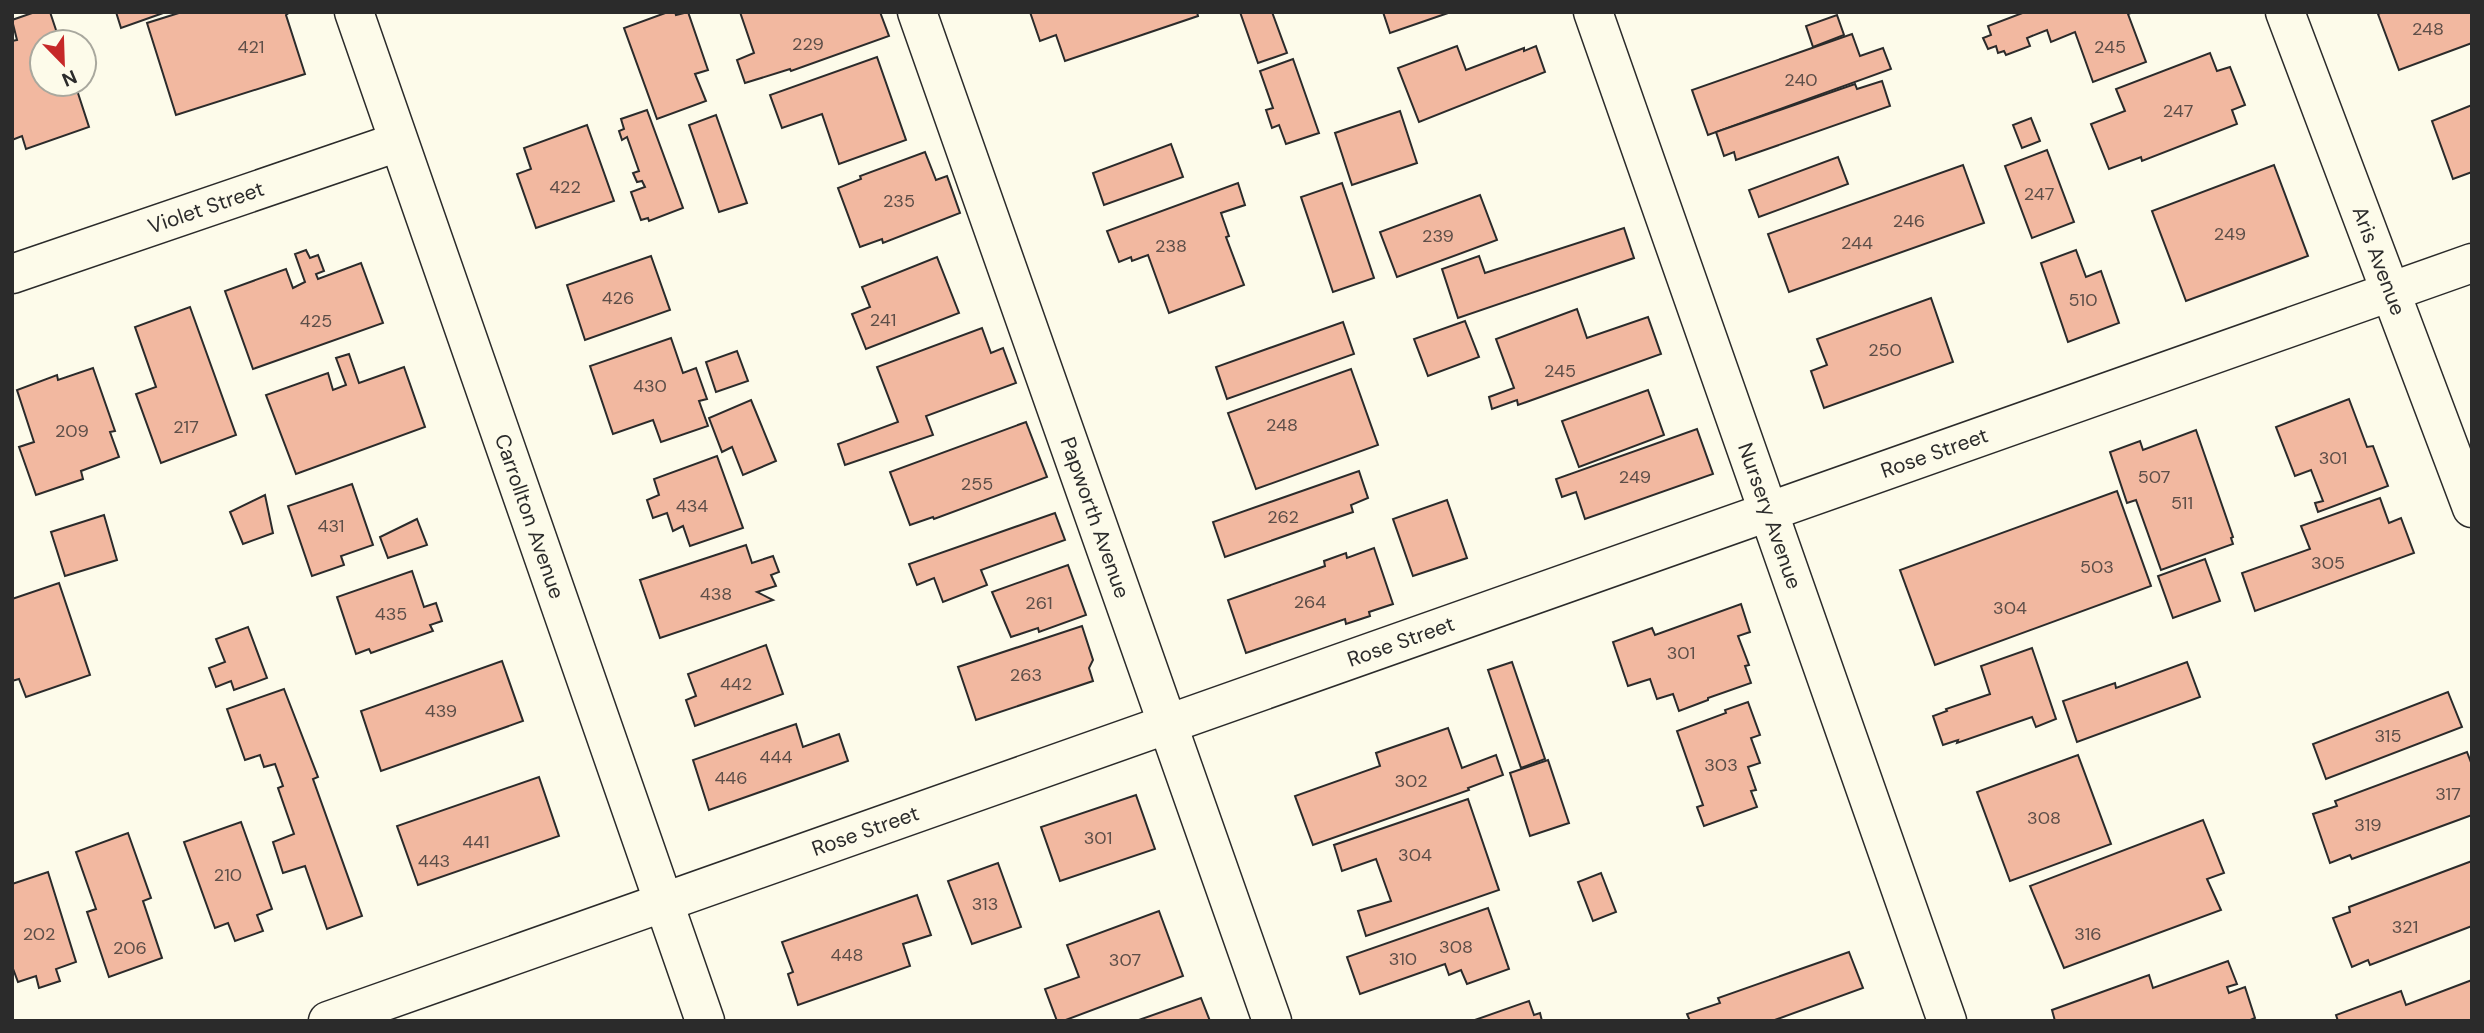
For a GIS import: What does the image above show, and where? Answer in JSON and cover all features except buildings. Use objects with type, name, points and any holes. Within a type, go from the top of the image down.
[{"type":"street","name":"Carrollton Avenue","points":[[354,12],[705,1021]]},
{"type":"street","name":"Papworth Avenue","points":[[917,12],[1272,1021]]},
{"type":"street","name":"Nursery Avenue","points":[[1593,12],[1947,1021]]},
{"type":"street","name":"Aris Avenue","points":[[2285,12],[2472,508]]},
{"type":"street","name":"Violet Street","points":[[12,274],[398,142]]},
{"type":"street","name":"Rose Street","points":[[328,1021],[2472,263]]}]
